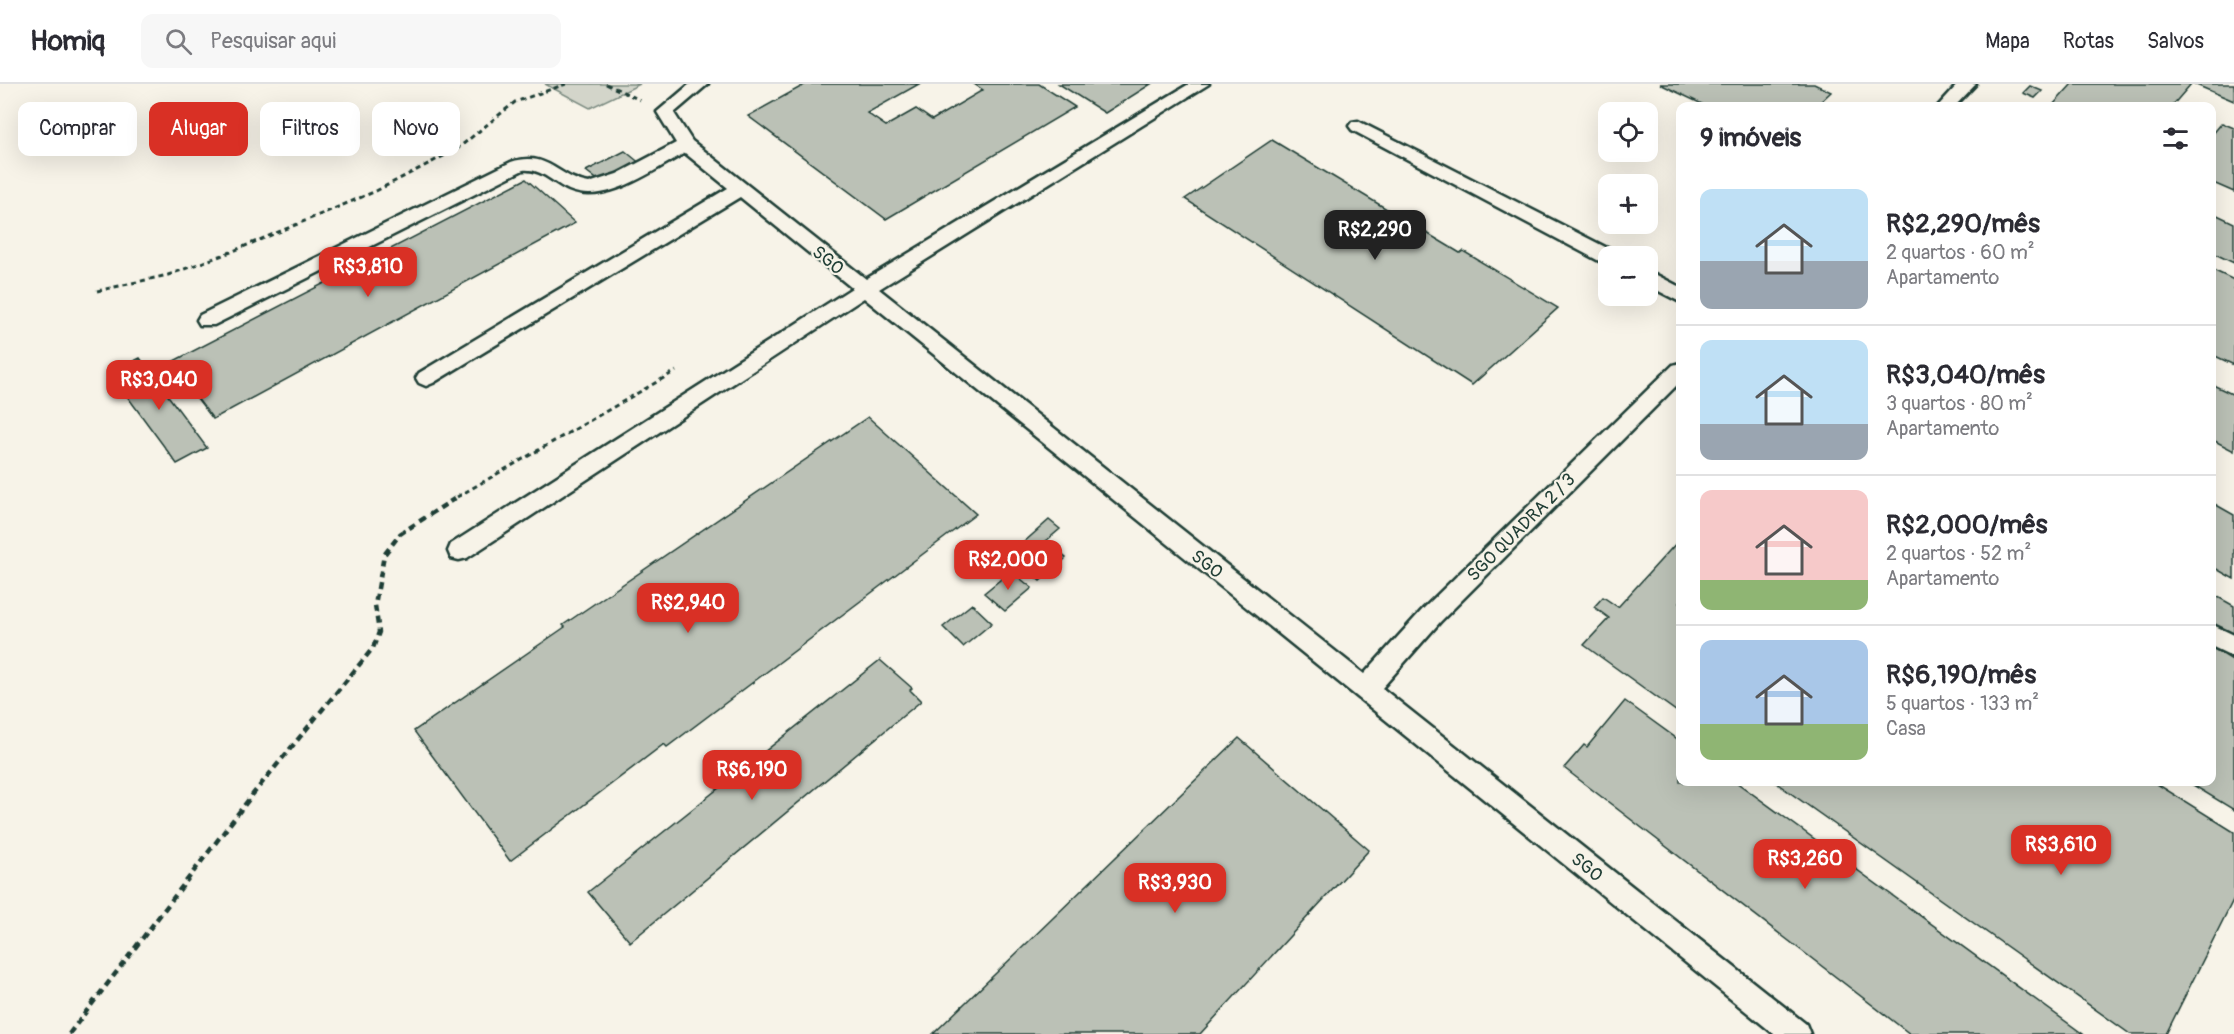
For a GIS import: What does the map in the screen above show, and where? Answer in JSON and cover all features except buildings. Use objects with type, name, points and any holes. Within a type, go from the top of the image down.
[{"type":"lane","points":[[665,112],[700,84]]},
{"type":"lane","points":[[459,551],[864,289],[1201,84]]},
{"type":"lane","points":[[1950,102],[1968,84]]},
{"type":"lane","name":"SGO","points":[[665,112],[686,145],[1796,1034]]},
{"type":"lane","points":[[1358,126],[1598,252]]},
{"type":"lane","points":[[207,320],[503,172],[526,164],[546,168],[577,187],[591,189],[608,184],[686,145]]},
{"type":"lane","points":[[426,378],[740,189]]},
{"type":"lane","points":[[1658,283],[1676,293]]},
{"type":"lane","name":"SGO QUADRA 2 / 3","points":[[1366,689],[1432,615],[1676,373]]},
{"type":"lane","points":[[2216,637],[2234,647]]},
{"type":"path","points":[[97,291],[168,275],[231,252],[376,191],[457,149],[515,102],[566,84]]},
{"type":"path","points":[[606,84],[665,112]]},
{"type":"path","points":[[69,1034],[253,794],[373,648],[379,632],[375,605],[384,555],[400,534],[432,511],[677,371]]},
{"type":"shaded area","points":[[545,84],[640,84],[590,108]]}]
